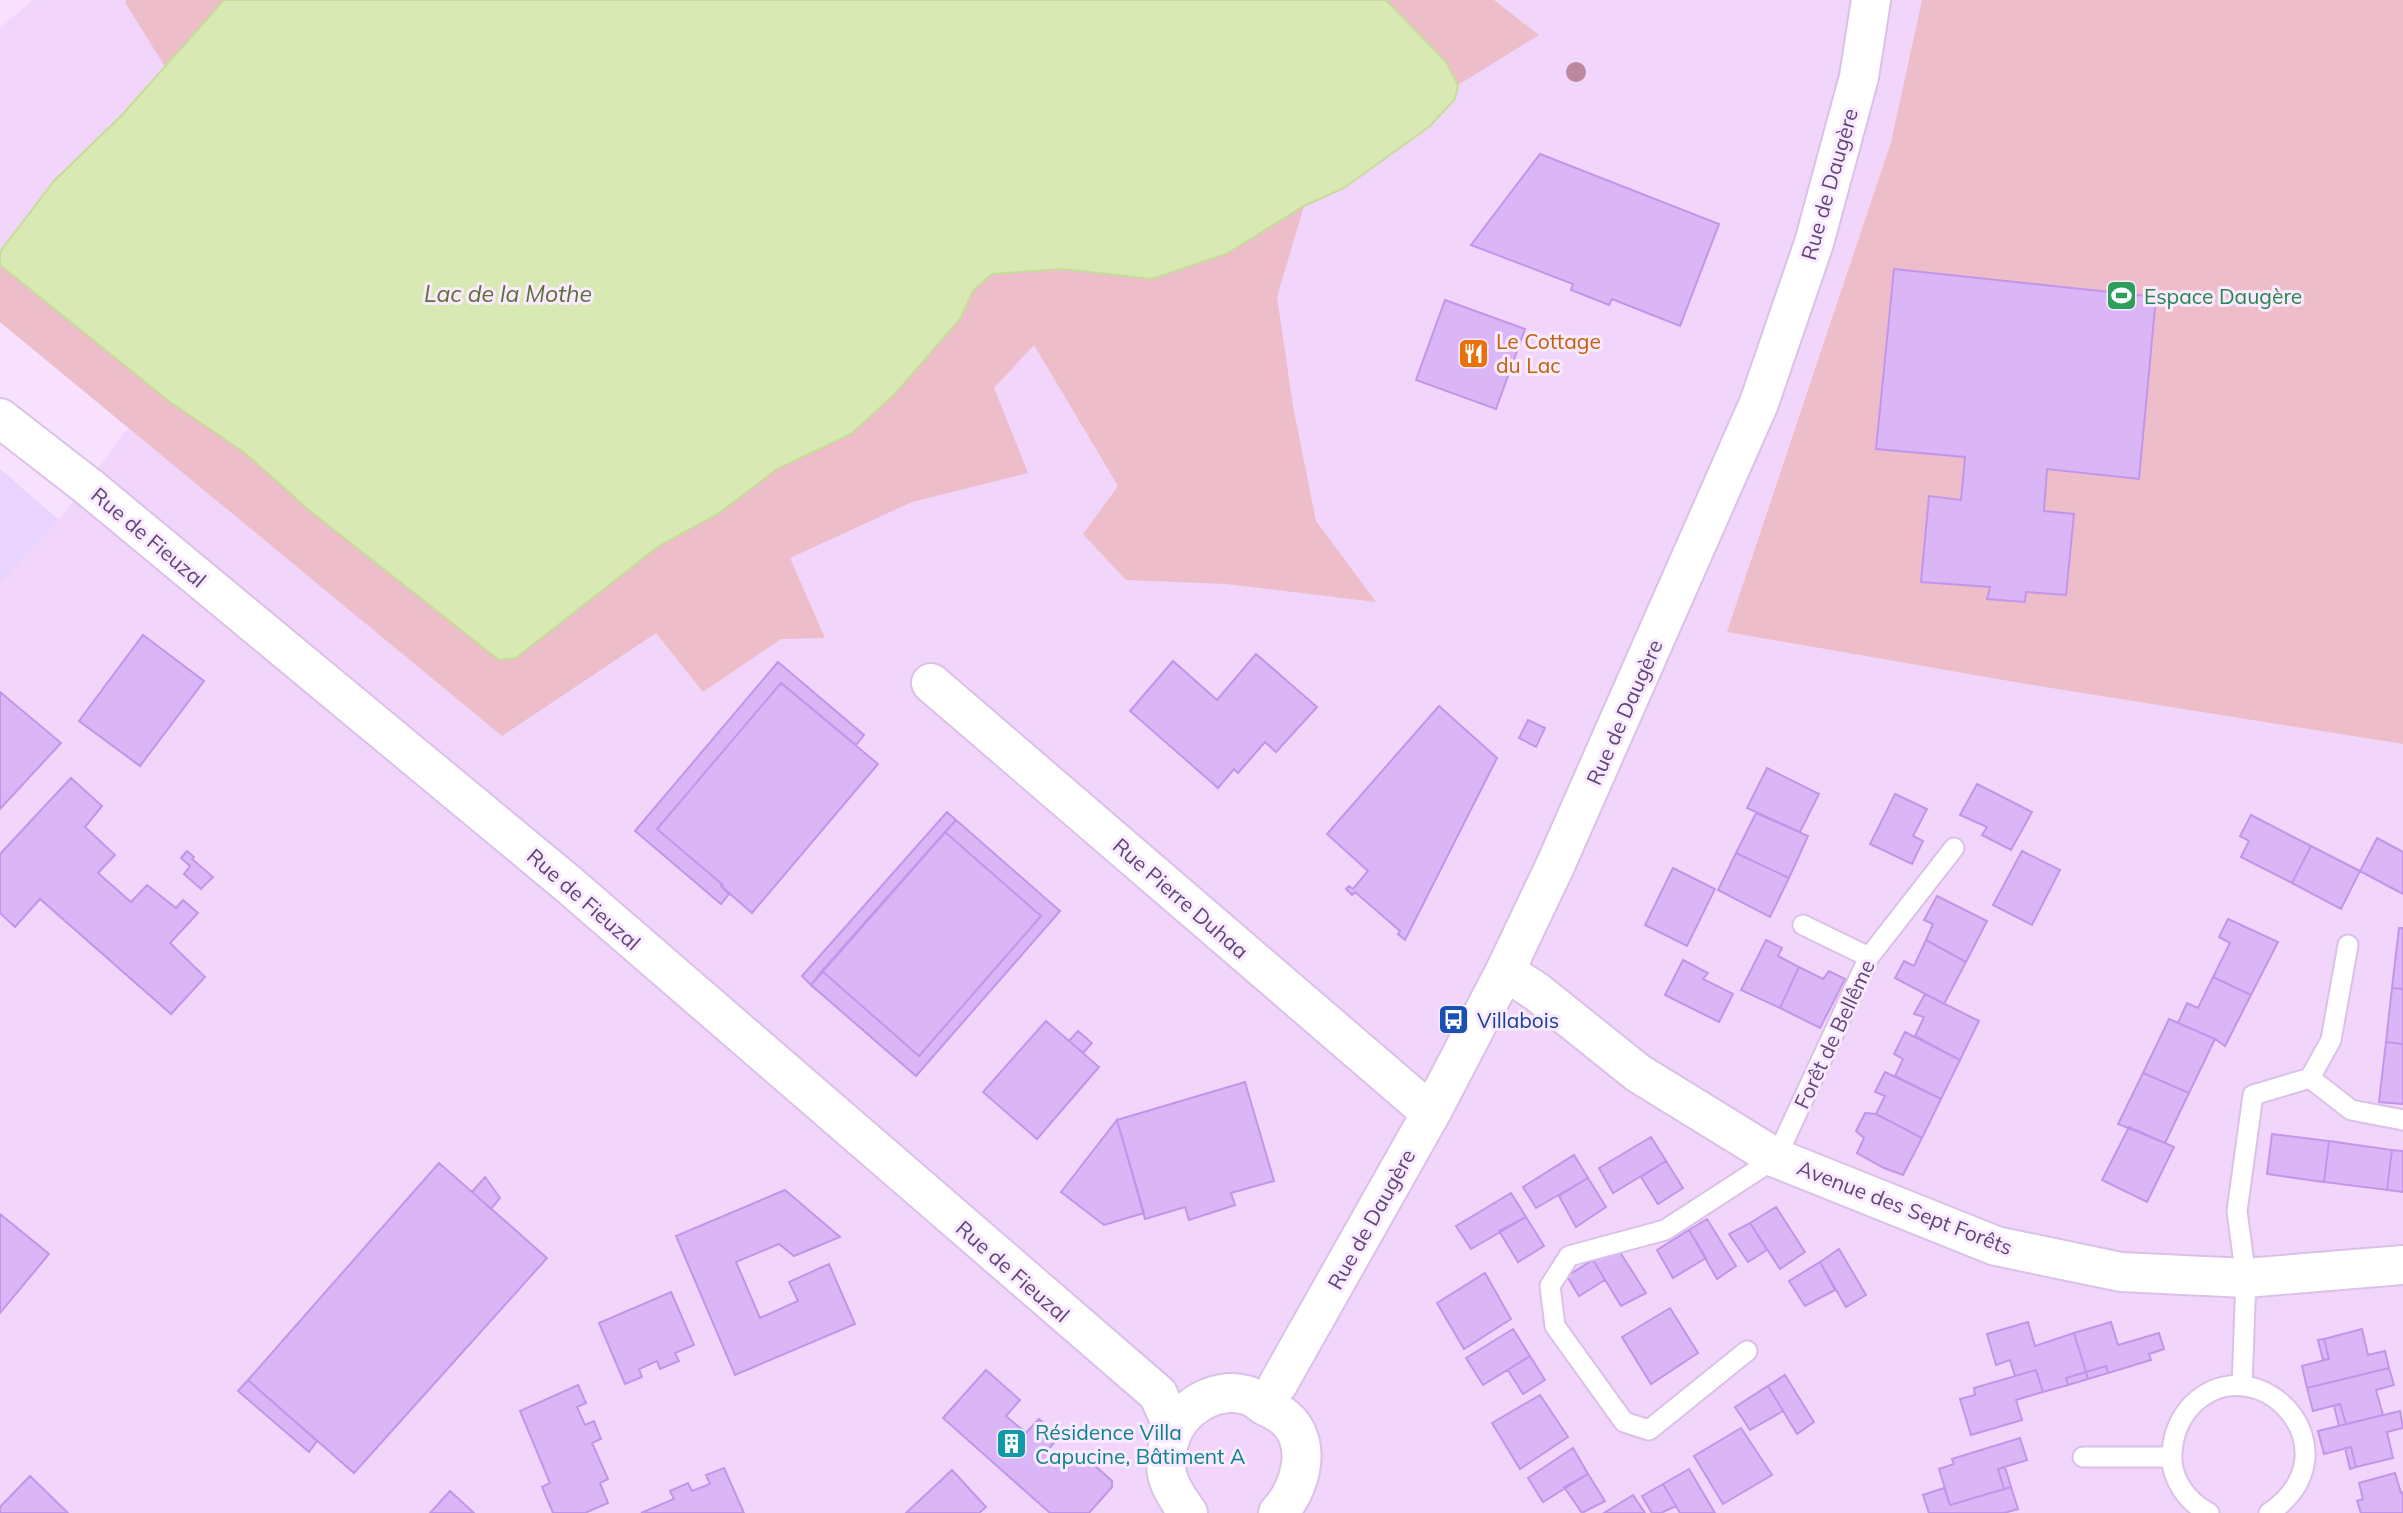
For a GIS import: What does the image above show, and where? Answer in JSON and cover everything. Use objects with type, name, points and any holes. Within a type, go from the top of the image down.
[{"type":"street","name":"Rue de Daugère","points":[[1270,1399],[1431,1113],[1506,971],[1632,695],[1759,403],[1814,243],[1859,77],[1871,0]]},
{"type":"street","name":"Rue de Fieuzal","points":[[0,418],[89,487],[567,883],[1166,1411]]},
{"type":"street","name":"Rue Pierre Duhaa","points":[[931,683],[1431,1113]]},
{"type":"street","name":"Avenue des Sept Forêts","points":[[1506,971],[1537,992],[1638,1073],[1776,1158],[1996,1245],[2121,1272],[2246,1278],[2403,1265]]},
{"type":"street","points":[[1188,1513],[1170,1488],[1164,1457],[1166,1411],[1225,1394],[1270,1399],[1295,1433],[1301,1451],[1301,1469],[1293,1504]]},
{"type":"lane","name":"Forêt de Bellême","points":[[1776,1158],[1869,957],[1954,848]]},
{"type":"lane","points":[[1803,925],[1869,957]]},
{"type":"lane","points":[[2242,1386],[2246,1278],[2237,1211],[2253,1095],[2310,1078],[2331,1040],[2348,944]]},
{"type":"lane","points":[[2310,1078],[2351,1110],[2403,1119]]},
{"type":"lane","points":[[1747,1351],[1649,1430],[1624,1422],[1555,1326],[1550,1286],[1569,1256],[1665,1230],[1776,1158]]},
{"type":"lane","points":[[2208,1513],[2188,1498],[2176,1479],[2171,1457],[2174,1434],[2183,1414],[2199,1398],[2220,1389],[2242,1386],[2264,1391],[2282,1402],[2296,1419],[2304,1439],[2305,1460],[2299,1481],[2288,1499],[2269,1513]]},
{"type":"lane","points":[[2083,1457],[2171,1457]]},
{"type":"shaded area","points":[[33,0],[1922,0],[1891,142],[1728,632],[2026,684],[2403,744],[2403,1513],[0,1513],[0,583],[59,520],[128,428],[0,322],[0,28]]},
{"type":"shaded area","points":[[224,0],[165,67],[125,2]]},
{"type":"shaded area","points":[[1386,0],[1494,0],[1539,35],[1458,85],[1446,62]]},
{"type":"shaded area","name":"Espace Daugère","points":[[1922,0],[2403,0],[2403,744],[2026,684],[1727,632],[1891,142]]},
{"type":"shaded area","points":[[1304,206],[1277,297],[1293,406],[1316,521],[1376,602],[1226,584],[1126,580],[1083,534],[1118,486],[1034,345],[994,388],[1028,473],[912,502],[790,558],[825,638],[781,639],[703,692],[656,633],[502,736],[0,322],[0,265],[170,402],[245,453],[310,511],[499,660],[567,616],[659,546],[718,514],[777,469],[851,434],[895,394],[960,319],[973,291],[992,274],[1062,269],[1152,279],[1228,253]]},
{"type":"shaded area","points":[[0,469],[59,520],[0,583]]},
{"type":"water","name":"Lac de la Mothe","points":[[224,0],[1386,0],[1446,62],[1458,85],[1455,99],[1430,126],[1344,188],[1304,206],[1228,253],[1152,279],[1062,269],[992,274],[973,291],[960,319],[895,394],[851,434],[777,469],[718,514],[659,546],[516,658],[499,660],[310,511],[245,453],[170,402],[0,265],[0,252],[54,181],[122,115]]},
{"type":"building","points":[[1540,154],[1719,224],[1680,326],[1612,299],[1609,305],[1571,290],[1573,284],[1471,245]]},
{"type":"building","points":[[1894,269],[2156,297],[2139,479],[2047,469],[2044,511],[2074,514],[2066,595],[2026,592],[2025,602],[1987,599],[1990,587],[1921,582],[1929,496],[1961,500],[1965,457],[1876,449]]},
{"type":"building","points":[[1445,300],[1525,329],[1496,409],[1416,380]]},
{"type":"building","points":[[143,635],[204,681],[140,766],[79,721]]},
{"type":"building","points":[[1256,654],[1317,707],[1276,752],[1265,742],[1238,773],[1234,769],[1218,788],[1130,711],[1173,661],[1217,700]]},
{"type":"building","points":[[778,662],[864,735],[856,745],[781,683],[657,829],[723,885],[721,886],[729,894],[721,904],[635,831]]},
{"type":"building","points":[[781,683],[878,764],[752,913],[657,829]]},
{"type":"building","points":[[0,692],[61,743],[0,809]]},
{"type":"building","points":[[1439,706],[1497,758],[1405,940],[1398,934],[1400,931],[1355,892],[1352,895],[1346,889],[1349,886],[1353,889],[1368,871],[1327,834]]},
{"type":"building","points":[[1528,720],[1545,728],[1536,747],[1519,738]]},
{"type":"building","points":[[1767,768],[1819,794],[1800,832],[1747,808]]},
{"type":"building","points":[[71,778],[102,806],[85,827],[115,855],[98,873],[131,902],[147,885],[176,908],[183,900],[198,913],[170,943],[205,977],[171,1014],[40,899],[15,927],[0,913],[0,854]]},
{"type":"building","points":[[1977,784],[2032,812],[2011,850],[1982,835],[1987,827],[1960,815]]},
{"type":"building","points":[[1895,794],[1927,809],[1913,836],[1923,841],[1912,864],[1870,844]]},
{"type":"building","points":[[947,812],[956,820],[811,985],[802,976]]},
{"type":"building","points":[[1756,813],[1808,836],[1789,878],[1736,853]]},
{"type":"building","points":[[2251,815],[2311,846],[2292,883],[2241,857],[2249,841],[2240,836]]},
{"type":"building","points":[[956,820],[1060,911],[916,1076],[811,985],[822,971],[919,1056],[1041,916],[945,832]]},
{"type":"building","points":[[945,832],[1041,916],[919,1056],[822,971]]},
{"type":"building","points":[[2377,838],[2403,852],[2403,894],[2360,871]]},
{"type":"building","points":[[2311,846],[2360,871],[2341,909],[2292,883]]},
{"type":"building","points":[[187,851],[194,857],[192,859],[213,877],[201,889],[184,874],[190,866],[181,858]]},
{"type":"building","points":[[2022,851],[2060,870],[2032,925],[1993,905]]},
{"type":"building","points":[[1736,853],[1789,878],[1770,917],[1718,890]]},
{"type":"building","points":[[1673,868],[1715,889],[1687,946],[1645,925]]},
{"type":"building","points":[[1937,896],[1987,921],[1966,962],[1926,940],[1933,924],[1924,920]]},
{"type":"building","points":[[2228,919],[2278,942],[2251,995],[2213,977],[2230,943],[2219,937]]},
{"type":"building","points":[[2399,928],[2403,928],[2403,989],[2392,988]]},
{"type":"building","points":[[1766,940],[1782,948],[1778,956],[1799,967],[1780,1008],[1741,990]]},
{"type":"building","points":[[1926,940],[1966,962],[1944,1004],[1895,978],[1904,961],[1914,966]]},
{"type":"building","points":[[1683,960],[1708,973],[1703,979],[1733,994],[1719,1022],[1665,995]]},
{"type":"building","points":[[1799,967],[1823,979],[1829,971],[1845,979],[1820,1028],[1780,1008]]},
{"type":"building","points":[[2213,977],[2251,995],[2225,1046],[2178,1023],[2187,1003],[2198,1008]]},
{"type":"building","points":[[2392,988],[2403,989],[2403,1044],[2386,1042]]},
{"type":"building","points":[[1925,994],[1979,1021],[1960,1060],[1915,1036],[1924,1017],[1914,1014]]},
{"type":"building","points":[[2169,1019],[2215,1039],[2189,1093],[2143,1073]]},
{"type":"building","points":[[1046,1021],[1099,1067],[1037,1139],[983,1092]]},
{"type":"building","points":[[1078,1031],[1092,1043],[1083,1053],[1069,1041]]},
{"type":"building","points":[[1905,1032],[1960,1060],[1941,1099],[1895,1076],[1903,1059],[1894,1054]]},
{"type":"building","points":[[2386,1042],[2403,1044],[2403,1104],[2379,1102]]},
{"type":"building","points":[[1885,1072],[1941,1099],[1922,1138],[1876,1114],[1885,1096],[1875,1092]]},
{"type":"building","points":[[2143,1073],[2189,1093],[2165,1143],[2118,1124]]},
{"type":"building","points":[[1245,1082],[1274,1181],[1231,1193],[1235,1205],[1189,1220],[1185,1207],[1145,1219],[1117,1120]]},
{"type":"building","points":[[1865,1113],[1876,1114],[1922,1138],[1903,1175],[1857,1153],[1864,1138],[1856,1131]]},
{"type":"building","points":[[1117,1120],[1144,1213],[1104,1225],[1061,1192]]},
{"type":"building","points":[[2129,1127],[2174,1147],[2147,1202],[2102,1180]]},
{"type":"building","points":[[2272,1134],[2329,1141],[2324,1182],[2267,1174]]},
{"type":"building","points":[[1651,1137],[1666,1161],[1613,1193],[1599,1168]]},
{"type":"building","points":[[2329,1141],[2392,1150],[2387,1190],[2324,1182]]},
{"type":"building","points":[[2392,1150],[2403,1151],[2403,1192],[2387,1190]]},
{"type":"building","points":[[1574,1155],[1588,1178],[1536,1208],[1523,1187]]},
{"type":"building","points":[[1666,1161],[1683,1188],[1658,1204],[1641,1177]]},
{"type":"building","points":[[439,1163],[547,1258],[354,1473],[248,1380]]},
{"type":"building","points":[[485,1177],[500,1198],[491,1209],[472,1192]]},
{"type":"building","points":[[1588,1178],[1606,1207],[1576,1227],[1559,1196]]},
{"type":"building","points":[[785,1190],[840,1237],[794,1256],[779,1244],[736,1262],[760,1318],[798,1301],[789,1282],[829,1264],[855,1324],[735,1375],[676,1236]]},
{"type":"building","points":[[1511,1193],[1526,1217],[1471,1249],[1456,1226]]},
{"type":"building","points":[[1776,1207],[1805,1252],[1780,1269],[1750,1223]]},
{"type":"building","points":[[0,1214],[49,1254],[0,1313]]},
{"type":"building","points":[[1526,1217],[1544,1246],[1518,1262],[1499,1231]]},
{"type":"building","points":[[1707,1219],[1736,1266],[1717,1279],[1689,1230]]},
{"type":"building","points":[[1750,1223],[1767,1250],[1748,1262],[1729,1234]]},
{"type":"building","points":[[1689,1230],[1706,1258],[1673,1278],[1657,1250]]},
{"type":"building","points":[[1616,1246],[1646,1293],[1621,1306],[1593,1260]]},
{"type":"building","points":[[1839,1249],[1866,1295],[1846,1307],[1820,1262]]},
{"type":"building","points":[[1593,1260],[1605,1280],[1579,1296],[1567,1276]]},
{"type":"building","points":[[1820,1262],[1835,1290],[1805,1306],[1789,1281]]},
{"type":"building","points":[[1485,1273],[1511,1319],[1464,1349],[1437,1303]]},
{"type":"building","points":[[671,1292],[694,1345],[675,1353],[679,1361],[660,1369],[657,1361],[639,1369],[642,1377],[625,1384],[599,1323]]},
{"type":"building","points":[[1670,1308],[1698,1353],[1651,1384],[1622,1337]]},
{"type":"building","points":[[2028,1322],[2035,1346],[2074,1333],[2086,1372],[2066,1378],[2068,1385],[2043,1392],[2036,1370],[2015,1376],[2010,1360],[1996,1365],[1987,1334]]},
{"type":"building","points":[[2111,1322],[2118,1345],[2159,1333],[2164,1349],[2149,1354],[2151,1360],[2108,1373],[2106,1366],[2086,1372],[2074,1333]]},
{"type":"building","points":[[1513,1329],[1530,1356],[1483,1385],[1466,1358]]},
{"type":"building","points":[[2362,1329],[2368,1355],[2385,1351],[2389,1368],[2307,1388],[2302,1366],[2329,1359],[2324,1339]]},
{"type":"building","points":[[2324,1339],[2329,1359],[2323,1360],[2318,1340]]},
{"type":"building","points":[[1530,1356],[1545,1380],[1523,1394],[1508,1370]]},
{"type":"building","points":[[2106,1366],[2108,1373],[2088,1379],[2086,1372]]},
{"type":"building","points":[[2389,1368],[2394,1385],[2376,1390],[2383,1415],[2346,1424],[2340,1404],[2313,1411],[2307,1388]]},
{"type":"building","name":"Résidence Villa Capucine, Bâtiment A","points":[[986,1370],[1020,1400],[1006,1416],[1026,1433],[1039,1419],[1059,1437],[1047,1451],[1067,1469],[1081,1453],[1112,1481],[1112,1487],[1089,1513],[1050,1513],[943,1418]]},
{"type":"building","points":[[2036,1370],[2043,1392],[2016,1400],[2022,1420],[1971,1435],[1960,1399],[1975,1395],[1974,1388]]},
{"type":"building","points":[[2086,1372],[2088,1379],[2068,1385],[2066,1378]]},
{"type":"building","points":[[1785,1375],[1814,1422],[1797,1434],[1768,1386]]},
{"type":"building","points":[[248,1380],[317,1441],[309,1452],[238,1391]]},
{"type":"building","points":[[578,1385],[586,1403],[577,1407],[585,1425],[594,1421],[601,1439],[592,1443],[608,1479],[600,1483],[608,1503],[585,1513],[553,1513],[542,1487],[550,1483],[520,1411]]},
{"type":"building","points":[[1768,1386],[1783,1411],[1750,1430],[1735,1407]]},
{"type":"building","points":[[1540,1395],[1568,1437],[1520,1469],[1492,1423]]},
{"type":"building","points":[[2340,1404],[2346,1424],[2339,1426],[2334,1406]]},
{"type":"building","points":[[2400,1411],[2403,1428],[2387,1432],[2393,1458],[2356,1467],[2351,1447],[2324,1454],[2318,1431]]},
{"type":"building","points":[[1741,1428],[1772,1475],[1723,1504],[1694,1456]]},
{"type":"building","points":[[2020,1438],[2027,1460],[1998,1469],[2004,1489],[1950,1505],[1939,1469],[1954,1464],[1952,1459]]},
{"type":"building","points":[[2351,1447],[2356,1467],[2350,1469],[2345,1448]]},
{"type":"building","points":[[1573,1448],[1588,1474],[1543,1502],[1528,1478]]},
{"type":"building","points":[[2005,1467],[2011,1487],[2004,1489],[1998,1469]]},
{"type":"building","points":[[724,1468],[744,1513],[641,1513],[674,1499],[670,1491],[688,1483],[692,1491],[710,1484],[706,1475]]},
{"type":"building","points":[[1689,1469],[1715,1513],[1680,1513],[1663,1484]]},
{"type":"building","points":[[952,1470],[986,1507],[979,1513],[906,1513]]},
{"type":"building","points":[[2395,1473],[2401,1493],[2403,1492],[2403,1513],[2361,1513],[2357,1501],[2363,1499],[2359,1483]]},
{"type":"building","points":[[1588,1474],[1605,1501],[1582,1513],[1564,1487]]},
{"type":"building","points":[[30,1476],[68,1513],[0,1513],[0,1507]]},
{"type":"building","points":[[1663,1484],[1676,1506],[1661,1513],[1652,1513],[1642,1496]]},
{"type":"building","points":[[2011,1487],[2018,1509],[2004,1513],[1929,1513],[1923,1495],[1944,1488],[1950,1505]]},
{"type":"building","points":[[450,1491],[474,1513],[430,1513]]},
{"type":"building","points":[[1633,1495],[1645,1513],[1604,1513]]},
{"type":"place","name":"Espace Daugère","points":[[2121,296]]},
{"type":"place","name":"Le Cottage du Lac","points":[[1473,353]]},
{"type":"place","name":"Villabois","points":[[1454,1020]]},
{"type":"place","name":"Résidence Villa Capucine, Bâtiment A","points":[[1012,1444]]}]
